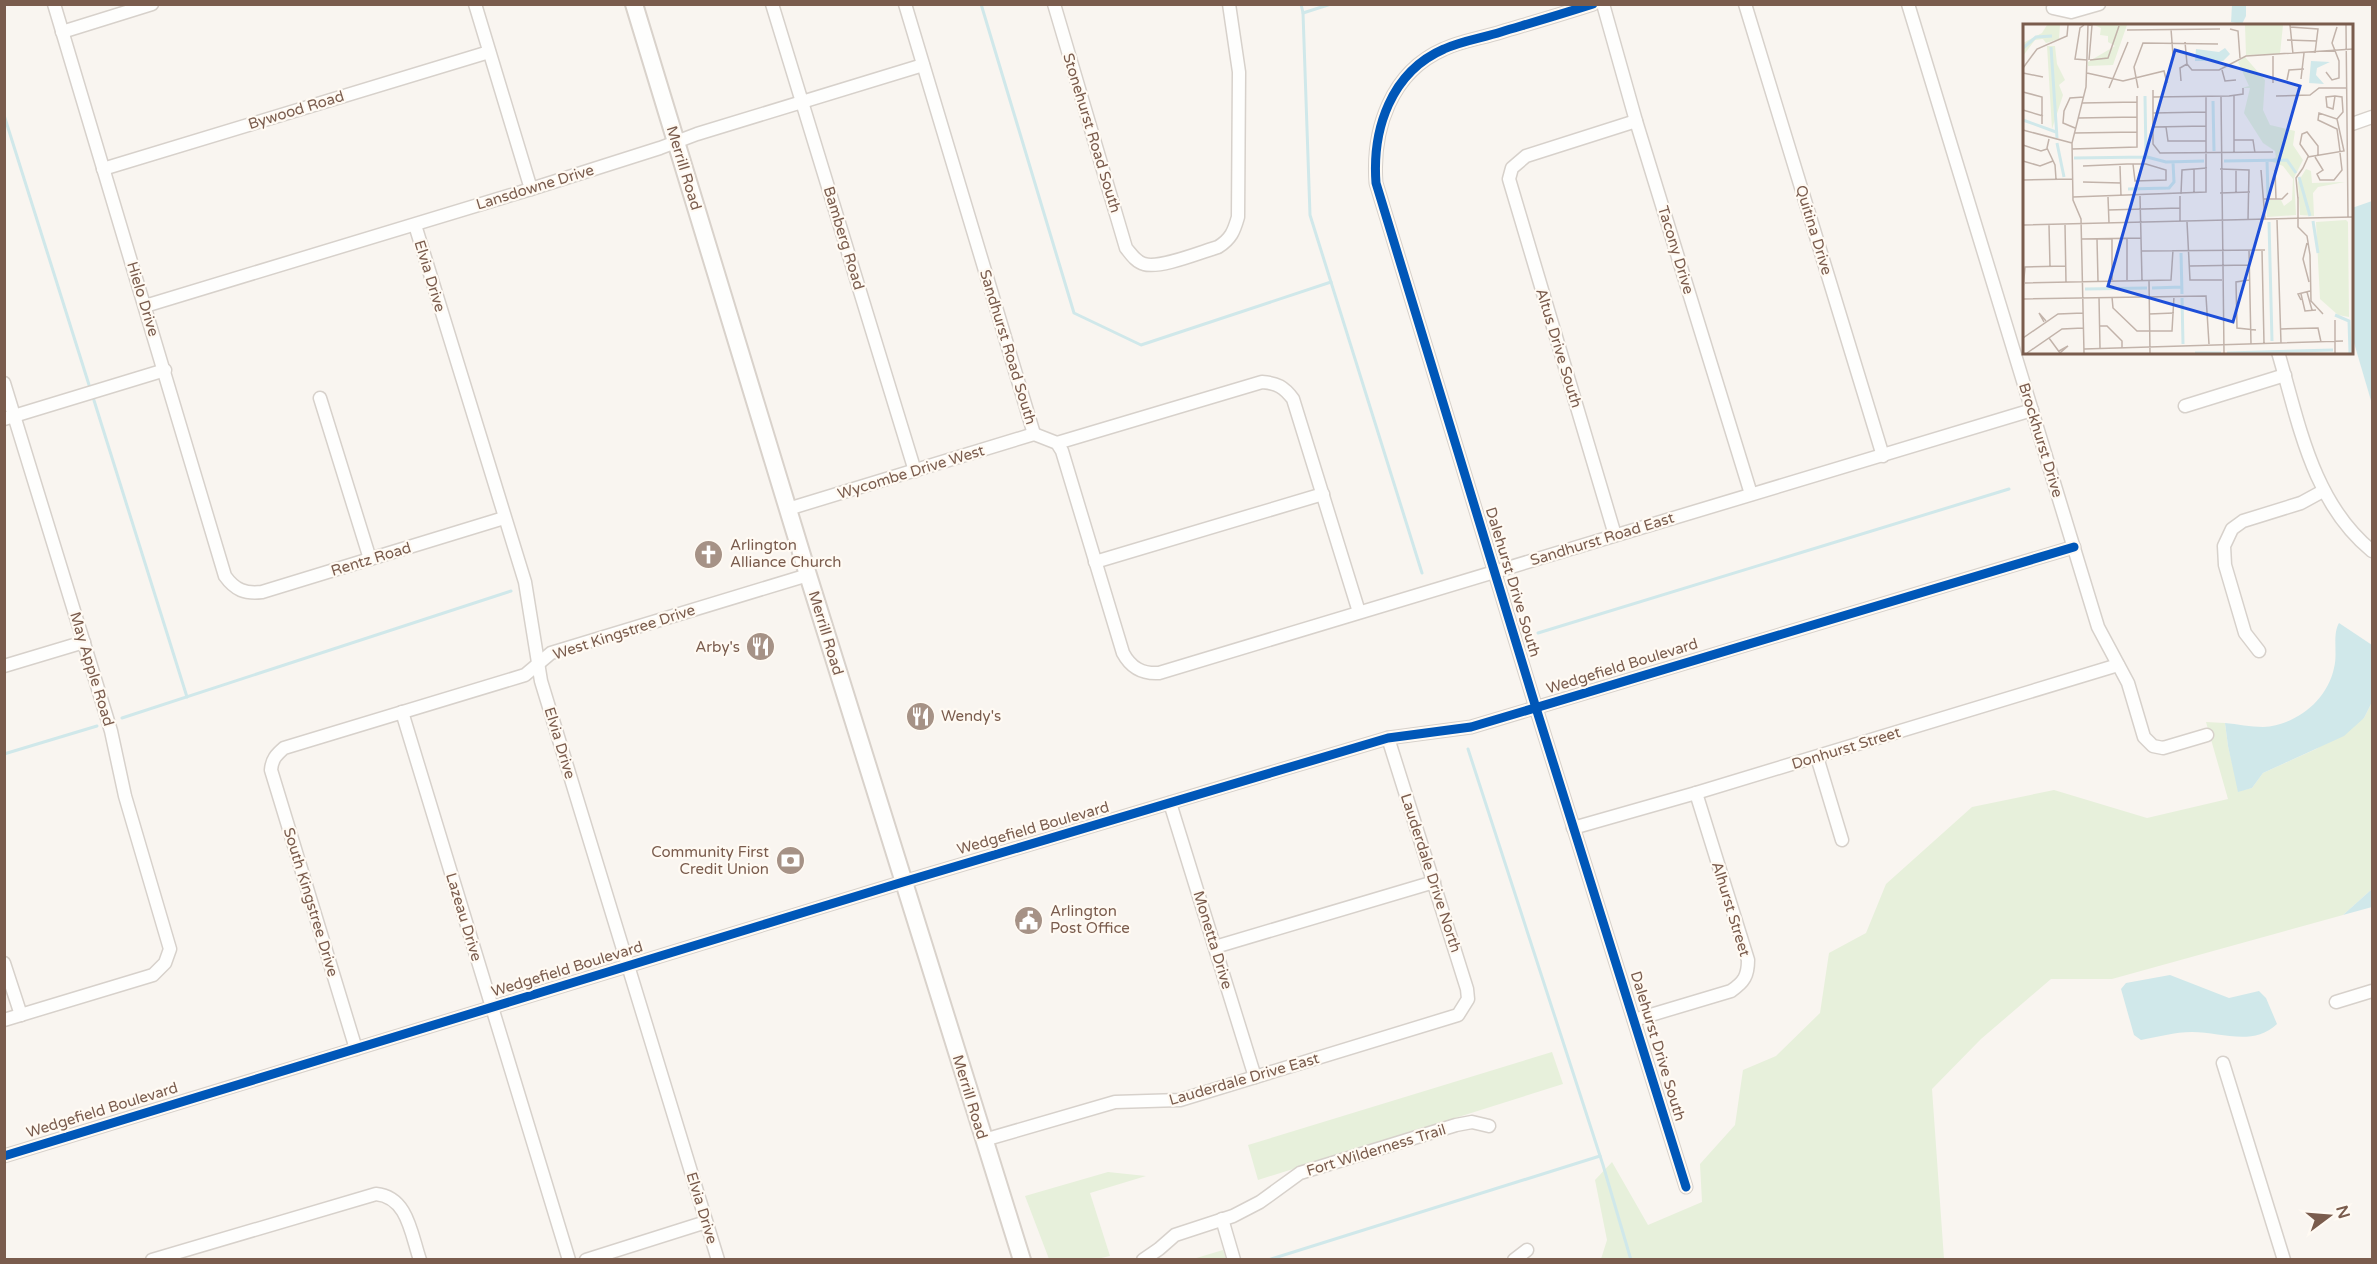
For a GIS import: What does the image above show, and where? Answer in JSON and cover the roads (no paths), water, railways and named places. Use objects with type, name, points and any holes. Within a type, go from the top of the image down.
[{"type":"main road","name":"Merrill Road","points":[[634,4],[808,575],[1022,1260]]},
{"type":"street","name":"Hielo Drive","points":[[54,4],[225,576],[237,589]]},
{"type":"street","points":[[62,32],[152,4]]},
{"type":"street","points":[[475,4],[531,189]]},
{"type":"street","name":"Bamberg Road","points":[[772,4],[915,471]]},
{"type":"street","name":"Sandhurst Road South","points":[[905,4],[1034,434],[1057,443]]},
{"type":"street","name":"Stonehurst Road South","points":[[1054,4],[1126,248],[1143,264],[1155,265],[1218,247],[1234,232],[1238,217],[1239,72],[1229,4]]},
{"type":"street","name":"Dalehurst Drive South","points":[[1593,4],[1443,49],[1420,64],[1403,80],[1389,101],[1376,139],[1374,163],[1376,183],[1494,572],[1686,1187]]},
{"type":"street","name":"Tacony Drive","points":[[1603,4],[1636,121],[1751,494]]},
{"type":"street","name":"Quitina Drive","points":[[1745,4],[1882,456]]},
{"type":"street","name":"Brockhurst Drive","points":[[1908,4],[2098,627],[2128,683],[2144,737],[2153,746],[2163,748],[2207,735]]},
{"type":"street","points":[[2053,9],[2072,12],[2099,4]]},
{"type":"street","name":"Bywood Road","points":[[103,169],[489,52]]},
{"type":"street","name":"Lansdowne Drive","points":[[145,306],[531,189],[923,64]]},
{"type":"street","points":[[2353,124],[2373,117]]},
{"type":"street","name":"Altus Drive South","points":[[1615,535],[1509,186],[1509,179],[1516,163],[1526,156],[1636,121]]},
{"type":"street","name":"Elvia Drive","points":[[415,225],[525,582],[541,681],[718,1260]]},
{"type":"street","points":[[2279,354],[2310,461],[2323,490],[2338,515],[2357,538],[2373,551]]},
{"type":"street","points":[[10,418],[165,370]]},
{"type":"street","points":[[2185,406],[2285,375]]},
{"type":"street","points":[[1323,494],[1095,562],[1062,451],[1057,443],[1262,382],[1273,382],[1281,386],[1293,399],[1323,494],[1359,612]]},
{"type":"street","name":"May Apple Road","points":[[4,383],[10,418],[84,642],[111,731],[137,838],[169,939],[168,957],[161,969],[153,975],[21,1015]]},
{"type":"street","points":[[320,398],[370,559]]},
{"type":"street","name":"Sandhurst Road East","points":[[1095,562],[1127,661],[1148,674],[1159,673],[2032,410]]},
{"type":"street","name":"Wycombe Drive West","points":[[788,509],[1034,434]]},
{"type":"street","points":[[2259,651],[2245,633],[2225,565],[2224,546],[2232,529],[2243,521],[2301,503],[2323,490]]},
{"type":"street","name":"Rentz Road","points":[[237,589],[248,594],[262,592],[504,518]]},
{"type":"street","name":"Wedgefield Boulevard","points":[[4,1156],[903,882],[1388,738],[1450,732],[2074,547]]},
{"type":"street","name":"West Kingstree Drive","points":[[276,755],[284,748],[525,675],[551,653],[808,575]]},
{"type":"street","points":[[4,666],[84,642]]},
{"type":"street","name":"Donhurst Street","points":[[1573,828],[1817,757],[2118,665]]},
{"type":"street","name":"Lazeau Drive","points":[[402,712],[569,1260]]},
{"type":"street","name":"Lauderdale Drive North","points":[[1388,738],[1467,989],[1468,999],[1464,1007]]},
{"type":"street","name":"South Kingstree Drive","points":[[276,755],[272,761],[271,770],[356,1049]]},
{"type":"street","points":[[1817,757],[1842,840]]},
{"type":"street","name":"Alhurst Street","points":[[1634,1020],[1731,991],[1743,983],[1748,972],[1748,960],[1696,793]]},
{"type":"street","name":"Monetta Drive","points":[[1170,803],[1256,1077]]},
{"type":"street","points":[[1215,947],[1434,882]]},
{"type":"street","points":[[4,963],[21,1015],[4,1020]]},
{"type":"street","points":[[2336,1002],[2373,991]]},
{"type":"street","name":"Lauderdale Drive East","points":[[984,1140],[1115,1102],[1180,1100],[1448,1019],[1458,1015],[1464,1007]]},
{"type":"street","points":[[2223,1063],[2284,1260]]},
{"type":"street","name":"Fort Wilderness Trail","points":[[1143,1260],[1175,1235],[1222,1219],[1260,1202],[1300,1173],[1456,1125],[1472,1122],[1489,1126]]},
{"type":"street","points":[[152,1260],[376,1194],[386,1195],[396,1200],[403,1209],[420,1260]]},
{"type":"street","points":[[1222,1219],[1234,1260]]},
{"type":"street","points":[[586,1260],[706,1222]]},
{"type":"street","points":[[1514,1260],[1527,1250]]},
{"type":"water","points":[[2232,5],[2246,5],[2246,16],[2242,24],[2231,22]]},
{"type":"water","points":[[2372,201],[2372,404],[2353,339],[2353,208]]},
{"type":"water","points":[[2339,623],[2372,645],[2372,702],[2364,718],[2344,736],[2263,773],[2252,788],[2238,792],[2225,723],[2258,727],[2275,725],[2287,722],[2308,709],[2325,691],[2330,680],[2335,663],[2336,633]]},
{"type":"water","points":[[2372,889],[2372,907],[2343,915]]},
{"type":"water","points":[[2170,975],[2229,998],[2259,991],[2266,998],[2277,1024],[2267,1031],[2247,1037],[2192,1032],[2141,1040],[2134,1035],[2121,989],[2126,983]]},
{"type":"waterway","points":[[981,4],[1074,313],[1141,345],[1331,282]]},
{"type":"waterway","points":[[1301,4],[1303,13],[1331,4]]},
{"type":"waterway","points":[[1303,13],[1310,215],[1422,573]]},
{"type":"waterway","points":[[4,115],[90,388]]},
{"type":"waterway","points":[[92,394],[187,697]]},
{"type":"waterway","points":[[1538,633],[2009,489]]},
{"type":"waterway","points":[[122,718],[511,591]]},
{"type":"waterway","points":[[4,754],[97,726]]},
{"type":"waterway","points":[[1468,749],[1603,1165],[1631,1260]]},
{"type":"waterway","points":[[1268,1260],[1600,1156]]},
{"type":"place","name":"Arlington Alliance Church","points":[[709,554]]},
{"type":"place","name":"Arby's","points":[[761,647]]},
{"type":"place","name":"Wendy's","points":[[920,716]]},
{"type":"place","name":"Community First Credit Union","points":[[790,861]]},
{"type":"place","name":"Arlington Post Office","points":[[1029,920]]}]
